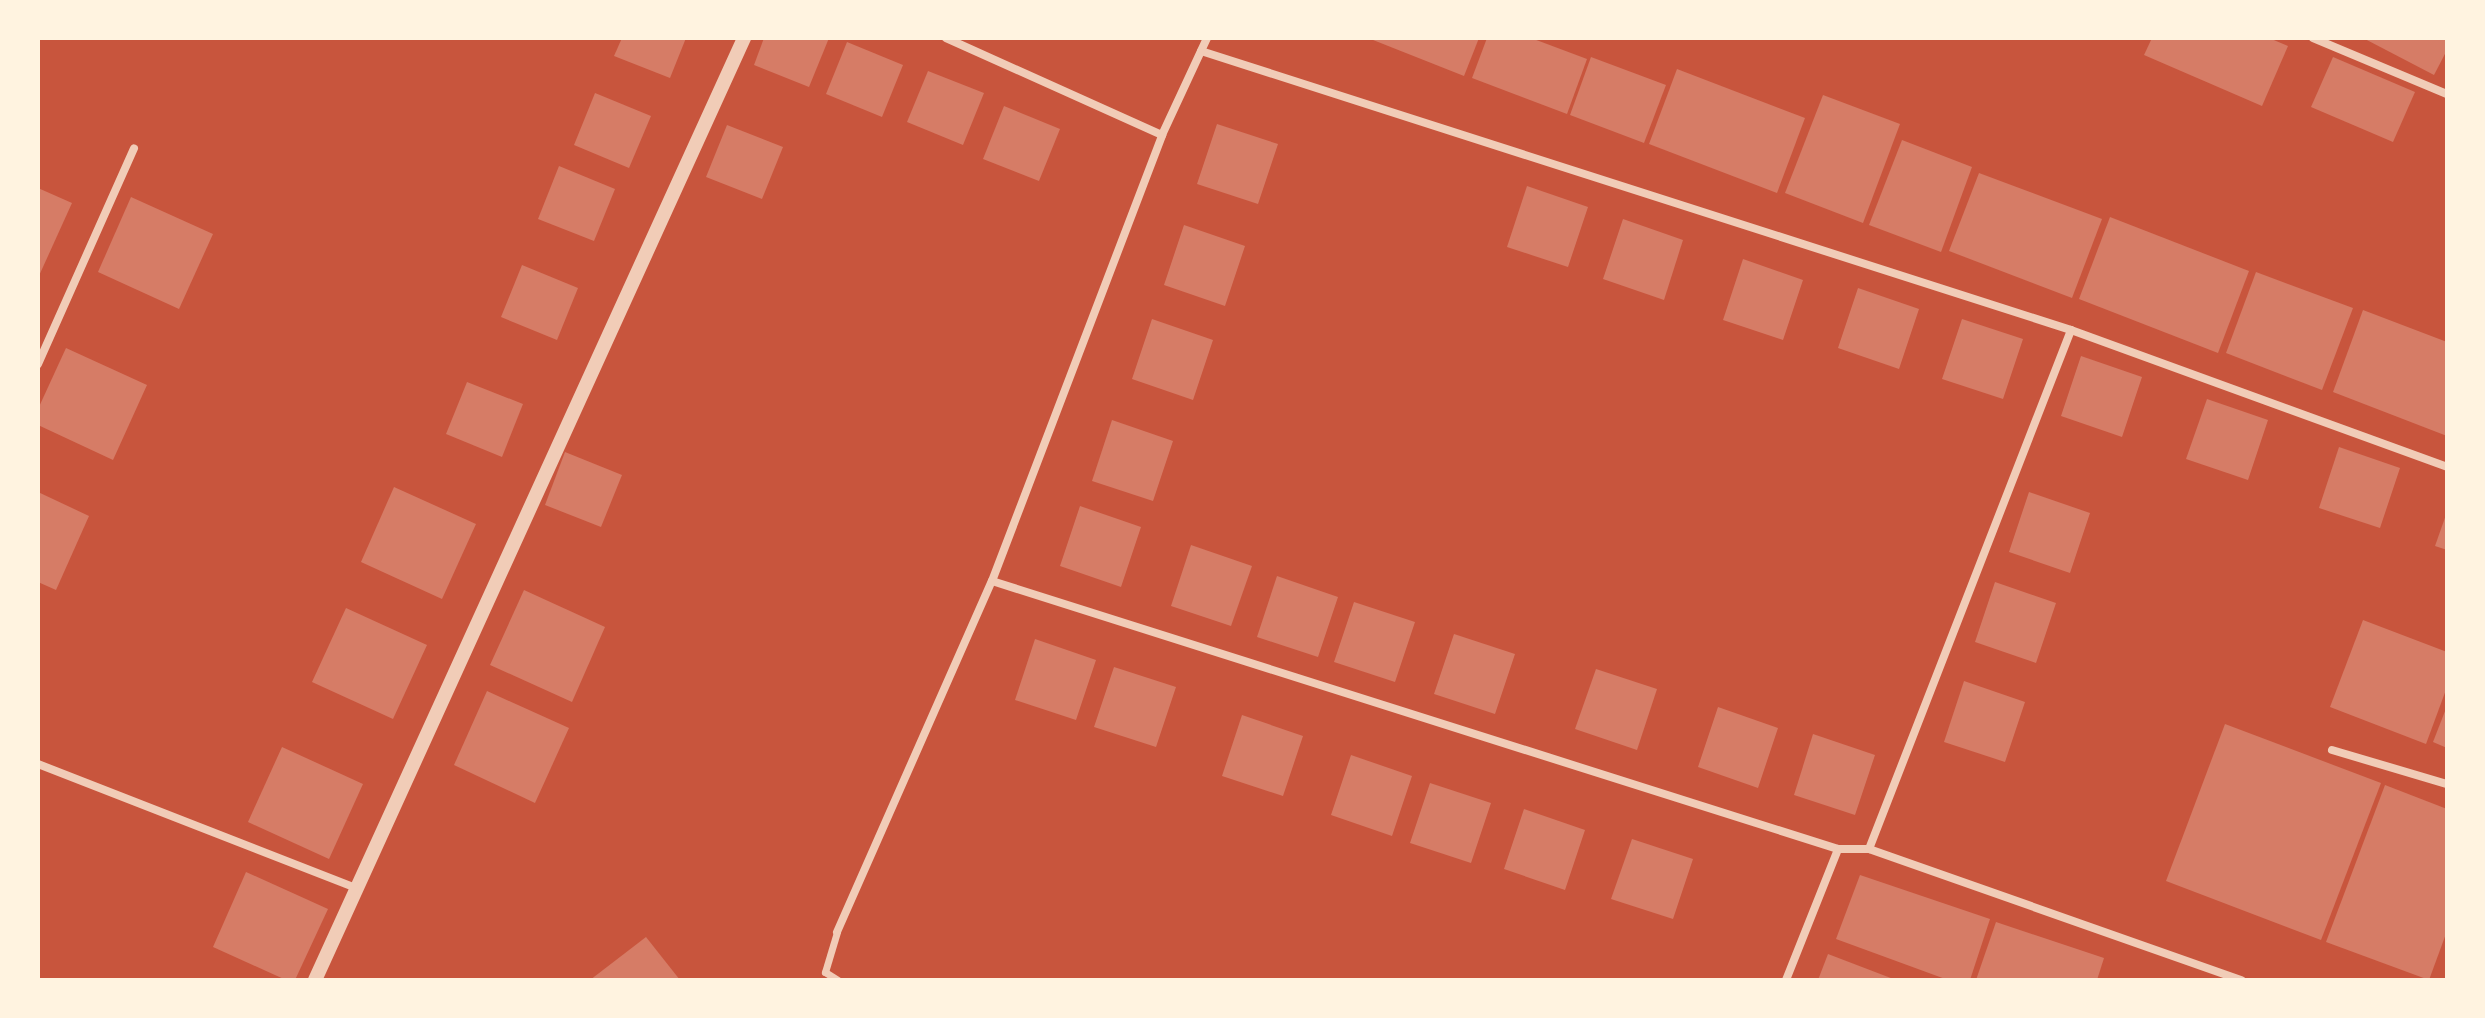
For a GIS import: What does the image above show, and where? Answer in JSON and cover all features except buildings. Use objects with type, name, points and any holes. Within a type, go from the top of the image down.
[{"type":"street","points":[[315,980],[744,38]]},
{"type":"street","points":[[946,38],[1162,135]]},
{"type":"street","points":[[838,980],[825,972],[837,932],[992,581],[1162,135],[1207,38]]},
{"type":"street","points":[[2313,38],[2447,94]]},
{"type":"street","points":[[1201,51],[2071,330],[2447,467]]},
{"type":"street","points":[[38,364],[134,148]]},
{"type":"street","points":[[1869,849],[2071,330]]},
{"type":"street","points":[[992,581],[1838,849],[1869,849],[2242,980]]},
{"type":"street","points":[[2332,750],[2447,784]]},
{"type":"street","points":[[38,764],[356,888]]},
{"type":"street","points":[[1786,980],[1838,849]]}]
